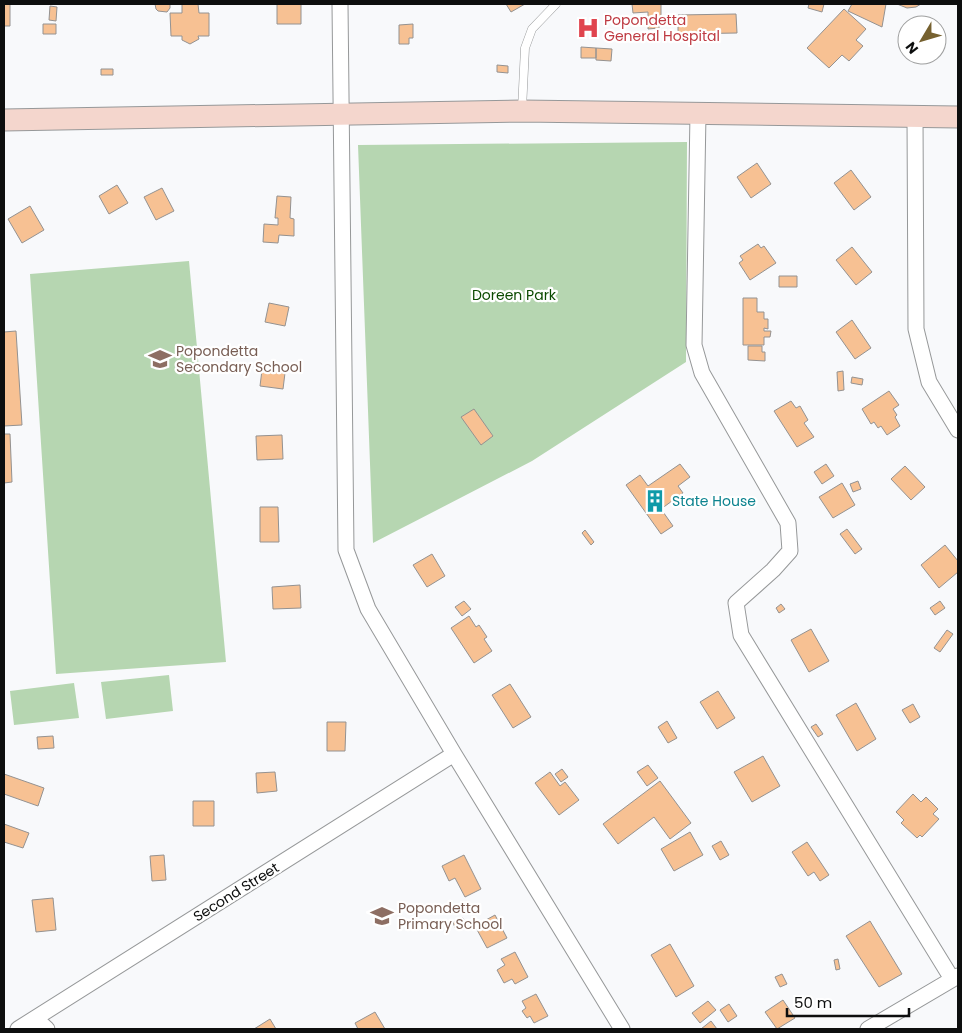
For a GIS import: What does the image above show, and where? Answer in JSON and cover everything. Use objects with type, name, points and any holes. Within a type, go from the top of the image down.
[{"type":"main road","points":[[4,120],[522,111],[958,117]]},
{"type":"street","points":[[340,4],[346,550],[368,609],[622,1029]]},
{"type":"street","points":[[698,114],[694,345],[702,373],[788,522],[790,551],[773,570],[736,602],[742,635],[955,977],[868,1029]]},
{"type":"street","points":[[915,116],[916,329],[929,382],[958,430]]},
{"type":"street","name":"Second Street","points":[[18,1029],[454,754]]},
{"type":"street","points":[[36,1019],[47,1029]]},
{"type":"lane","points":[[522,111],[525,48],[532,29],[556,4]]},
{"type":"green space","name":"Doreen Park","points":[[687,142],[686,362],[532,461],[373,543],[358,145]]},
{"type":"green space","points":[[189,261],[226,662],[56,674],[30,274]]},
{"type":"green space","points":[[169,675],[173,711],[106,719],[101,682]]},
{"type":"green space","points":[[74,683],[79,718],[14,725],[10,691]]},
{"type":"building","points":[[4,4],[10,4],[10,26],[4,26]]},
{"type":"building","points":[[155,4],[170,4],[170,8],[167,12],[158,11]]},
{"type":"building","points":[[182,4],[198,4],[199,13],[209,13],[209,36],[198,36],[199,39],[190,44],[182,40],[182,36],[171,36],[170,13],[182,13]]},
{"type":"building","points":[[277,4],[301,4],[301,24],[277,24]]},
{"type":"building","points":[[506,4],[525,4],[511,12]]},
{"type":"building","points":[[632,4],[661,4],[661,26],[648,29],[648,12],[633,13]]},
{"type":"building","points":[[809,4],[824,4],[822,12],[808,8]]},
{"type":"building","points":[[852,4],[886,4],[882,27],[848,11]]},
{"type":"building","points":[[897,4],[921,4],[916,7],[907,8]]},
{"type":"building","points":[[50,6],[57,7],[56,21],[49,20]]},
{"type":"building","points":[[844,9],[866,29],[856,40],[863,46],[849,61],[842,55],[829,68],[807,48]]},
{"type":"building","points":[[736,14],[737,33],[678,34],[678,15]]},
{"type":"building","points":[[43,24],[56,24],[56,34],[43,34]]},
{"type":"building","points":[[413,24],[413,38],[409,38],[409,44],[399,44],[399,25]]},
{"type":"building","points":[[581,47],[596,48],[596,58],[581,58]]},
{"type":"building","points":[[596,48],[612,49],[611,61],[596,60]]},
{"type":"building","points":[[497,65],[508,66],[508,73],[497,72]]},
{"type":"building","points":[[101,69],[113,69],[113,75],[101,75]]},
{"type":"building","points":[[757,163],[771,184],[751,198],[737,177]]},
{"type":"building","points":[[851,170],[871,197],[854,210],[834,183]]},
{"type":"building","points":[[117,185],[128,203],[109,214],[99,196]]},
{"type":"building","points":[[162,188],[174,211],[156,220],[144,197]]},
{"type":"building","points":[[277,196],[291,197],[290,218],[294,219],[294,236],[279,235],[278,243],[263,242],[264,224],[278,225],[278,218],[275,218]]},
{"type":"building","points":[[30,206],[44,230],[22,243],[8,219]]},
{"type":"building","points":[[758,244],[761,248],[764,246],[776,263],[750,280],[739,263],[743,260],[740,256]]},
{"type":"building","points":[[852,247],[872,272],[856,285],[836,260]]},
{"type":"building","points":[[779,276],[797,276],[797,287],[779,287]]},
{"type":"building","points":[[743,298],[757,298],[757,312],[764,312],[764,319],[768,319],[768,329],[764,328],[764,331],[771,331],[770,337],[764,337],[764,345],[743,345]]},
{"type":"building","points":[[269,303],[289,307],[285,326],[265,322]]},
{"type":"building","points":[[852,320],[871,348],[855,359],[836,332]]},
{"type":"building","points":[[16,331],[22,425],[4,426],[4,332]]},
{"type":"building","points":[[748,346],[762,346],[762,352],[765,352],[765,361],[748,360]]},
{"type":"building","points":[[262,370],[285,373],[283,389],[260,386]]},
{"type":"building","points":[[843,371],[844,390],[838,391],[837,372]]},
{"type":"building","points":[[852,377],[863,379],[862,385],[851,383]]},
{"type":"building","points":[[889,391],[899,405],[893,409],[900,426],[887,435],[881,426],[878,428],[874,422],[871,424],[862,409]]},
{"type":"building","points":[[791,401],[796,408],[800,406],[808,420],[804,423],[814,437],[797,447],[774,411]]},
{"type":"building","points":[[474,409],[493,436],[481,445],[461,417]]},
{"type":"building","points":[[4,434],[10,434],[12,482],[4,483]]},
{"type":"building","points":[[282,435],[283,459],[257,460],[256,436]]},
{"type":"building","name":"State House","points":[[680,464],[690,477],[678,486],[683,493],[661,509],[673,526],[661,534],[626,485],[640,475],[648,486]]},
{"type":"building","points":[[826,464],[834,476],[822,484],[814,472]]},
{"type":"building","points":[[905,466],[925,487],[911,500],[891,479]]},
{"type":"building","points":[[858,481],[861,489],[853,492],[850,484]]},
{"type":"building","points":[[842,483],[855,505],[833,518],[819,497]]},
{"type":"building","points":[[260,507],[278,507],[279,542],[260,542]]},
{"type":"building","points":[[847,529],[862,549],[855,554],[840,534]]},
{"type":"building","points":[[585,530],[594,542],[591,545],[582,533]]},
{"type":"building","points":[[945,545],[958,561],[958,572],[939,588],[921,565]]},
{"type":"building","points":[[432,554],[445,576],[427,587],[413,565]]},
{"type":"building","points":[[300,585],[301,608],[273,609],[272,587]]},
{"type":"building","points":[[464,601],[471,609],[462,616],[455,607]]},
{"type":"building","points":[[940,601],[945,608],[935,615],[930,608]]},
{"type":"building","points":[[781,604],[785,609],[779,613],[776,608]]},
{"type":"building","points":[[469,616],[476,627],[479,625],[487,637],[484,639],[492,651],[474,663],[451,628]]},
{"type":"building","points":[[811,629],[829,661],[809,672],[791,640]]},
{"type":"building","points":[[947,630],[953,634],[940,652],[934,648]]},
{"type":"building","points":[[510,684],[531,717],[513,728],[492,695]]},
{"type":"building","points":[[718,691],[735,718],[717,729],[700,702]]},
{"type":"building","points":[[856,703],[876,739],[857,751],[836,715]]},
{"type":"building","points":[[913,704],[920,717],[910,723],[902,710]]},
{"type":"building","points":[[667,721],[677,738],[668,743],[658,727]]},
{"type":"building","points":[[327,722],[346,722],[345,751],[327,751]]},
{"type":"building","points":[[816,724],[823,734],[818,737],[811,727]]},
{"type":"building","points":[[53,736],[54,748],[38,749],[37,737]]},
{"type":"building","points":[[763,756],[780,786],[752,802],[734,772]]},
{"type":"building","points":[[648,765],[658,778],[647,786],[637,772]]},
{"type":"building","points":[[562,769],[568,777],[561,782],[555,774]]},
{"type":"building","points":[[275,772],[277,791],[257,793],[256,773]]},
{"type":"building","points":[[550,772],[560,786],[565,782],[579,800],[559,815],[535,783]]},
{"type":"building","points":[[4,774],[44,788],[38,806],[4,794]]},
{"type":"building","points":[[660,781],[691,823],[670,839],[654,817],[618,844],[603,824]]},
{"type":"building","points":[[913,794],[921,802],[926,797],[938,809],[933,814],[939,819],[922,837],[920,835],[917,838],[901,823],[904,820],[896,812]]},
{"type":"building","points":[[193,801],[214,801],[214,826],[193,826]]},
{"type":"building","points":[[4,824],[29,833],[23,848],[4,842]]},
{"type":"building","points":[[690,832],[703,855],[674,871],[661,849]]},
{"type":"building","points":[[721,841],[729,855],[720,860],[712,846]]},
{"type":"building","points":[[807,842],[829,875],[820,881],[814,872],[808,876],[792,852]]},
{"type":"building","points":[[164,855],[166,880],[152,881],[150,856]]},
{"type":"building","points":[[464,855],[481,889],[465,897],[455,878],[449,881],[442,866]]},
{"type":"building","points":[[53,898],[56,930],[36,932],[32,900]]},
{"type":"building","points":[[495,915],[507,938],[487,948],[475,926]]},
{"type":"building","points":[[463,918],[466,924],[455,928],[453,922]]},
{"type":"building","points":[[870,921],[902,974],[879,987],[846,936]]},
{"type":"building","points":[[670,944],[694,986],[676,997],[651,955]]},
{"type":"building","points":[[515,952],[528,977],[515,984],[512,979],[504,983],[497,970],[505,965],[501,959]]},
{"type":"building","points":[[838,959],[840,969],[836,970],[834,960]]},
{"type":"building","points":[[782,974],[787,984],[780,987],[775,977]]},
{"type":"building","points":[[536,994],[548,1016],[534,1023],[530,1016],[527,1018],[522,1011],[526,1008],[522,1001]]},
{"type":"building","points":[[783,1000],[795,1018],[777,1029],[765,1012]]},
{"type":"building","points":[[708,1001],[716,1010],[700,1023],[692,1013]]},
{"type":"building","points":[[729,1004],[737,1016],[728,1022],[720,1010]]},
{"type":"building","points":[[375,1012],[385,1029],[358,1029],[355,1023]]},
{"type":"building","points":[[270,1019],[276,1029],[254,1029]]},
{"type":"building","points":[[711,1021],[717,1029],[701,1029]]},
{"type":"place","name":"Popondetta General Hospital","points":[[588,28]]},
{"type":"place","name":"Popondetta Secondary School","points":[[160,359]]},
{"type":"place","name":"State House","points":[[655,501]]},
{"type":"place","name":"Popondetta Primary School","points":[[382,916]]}]
